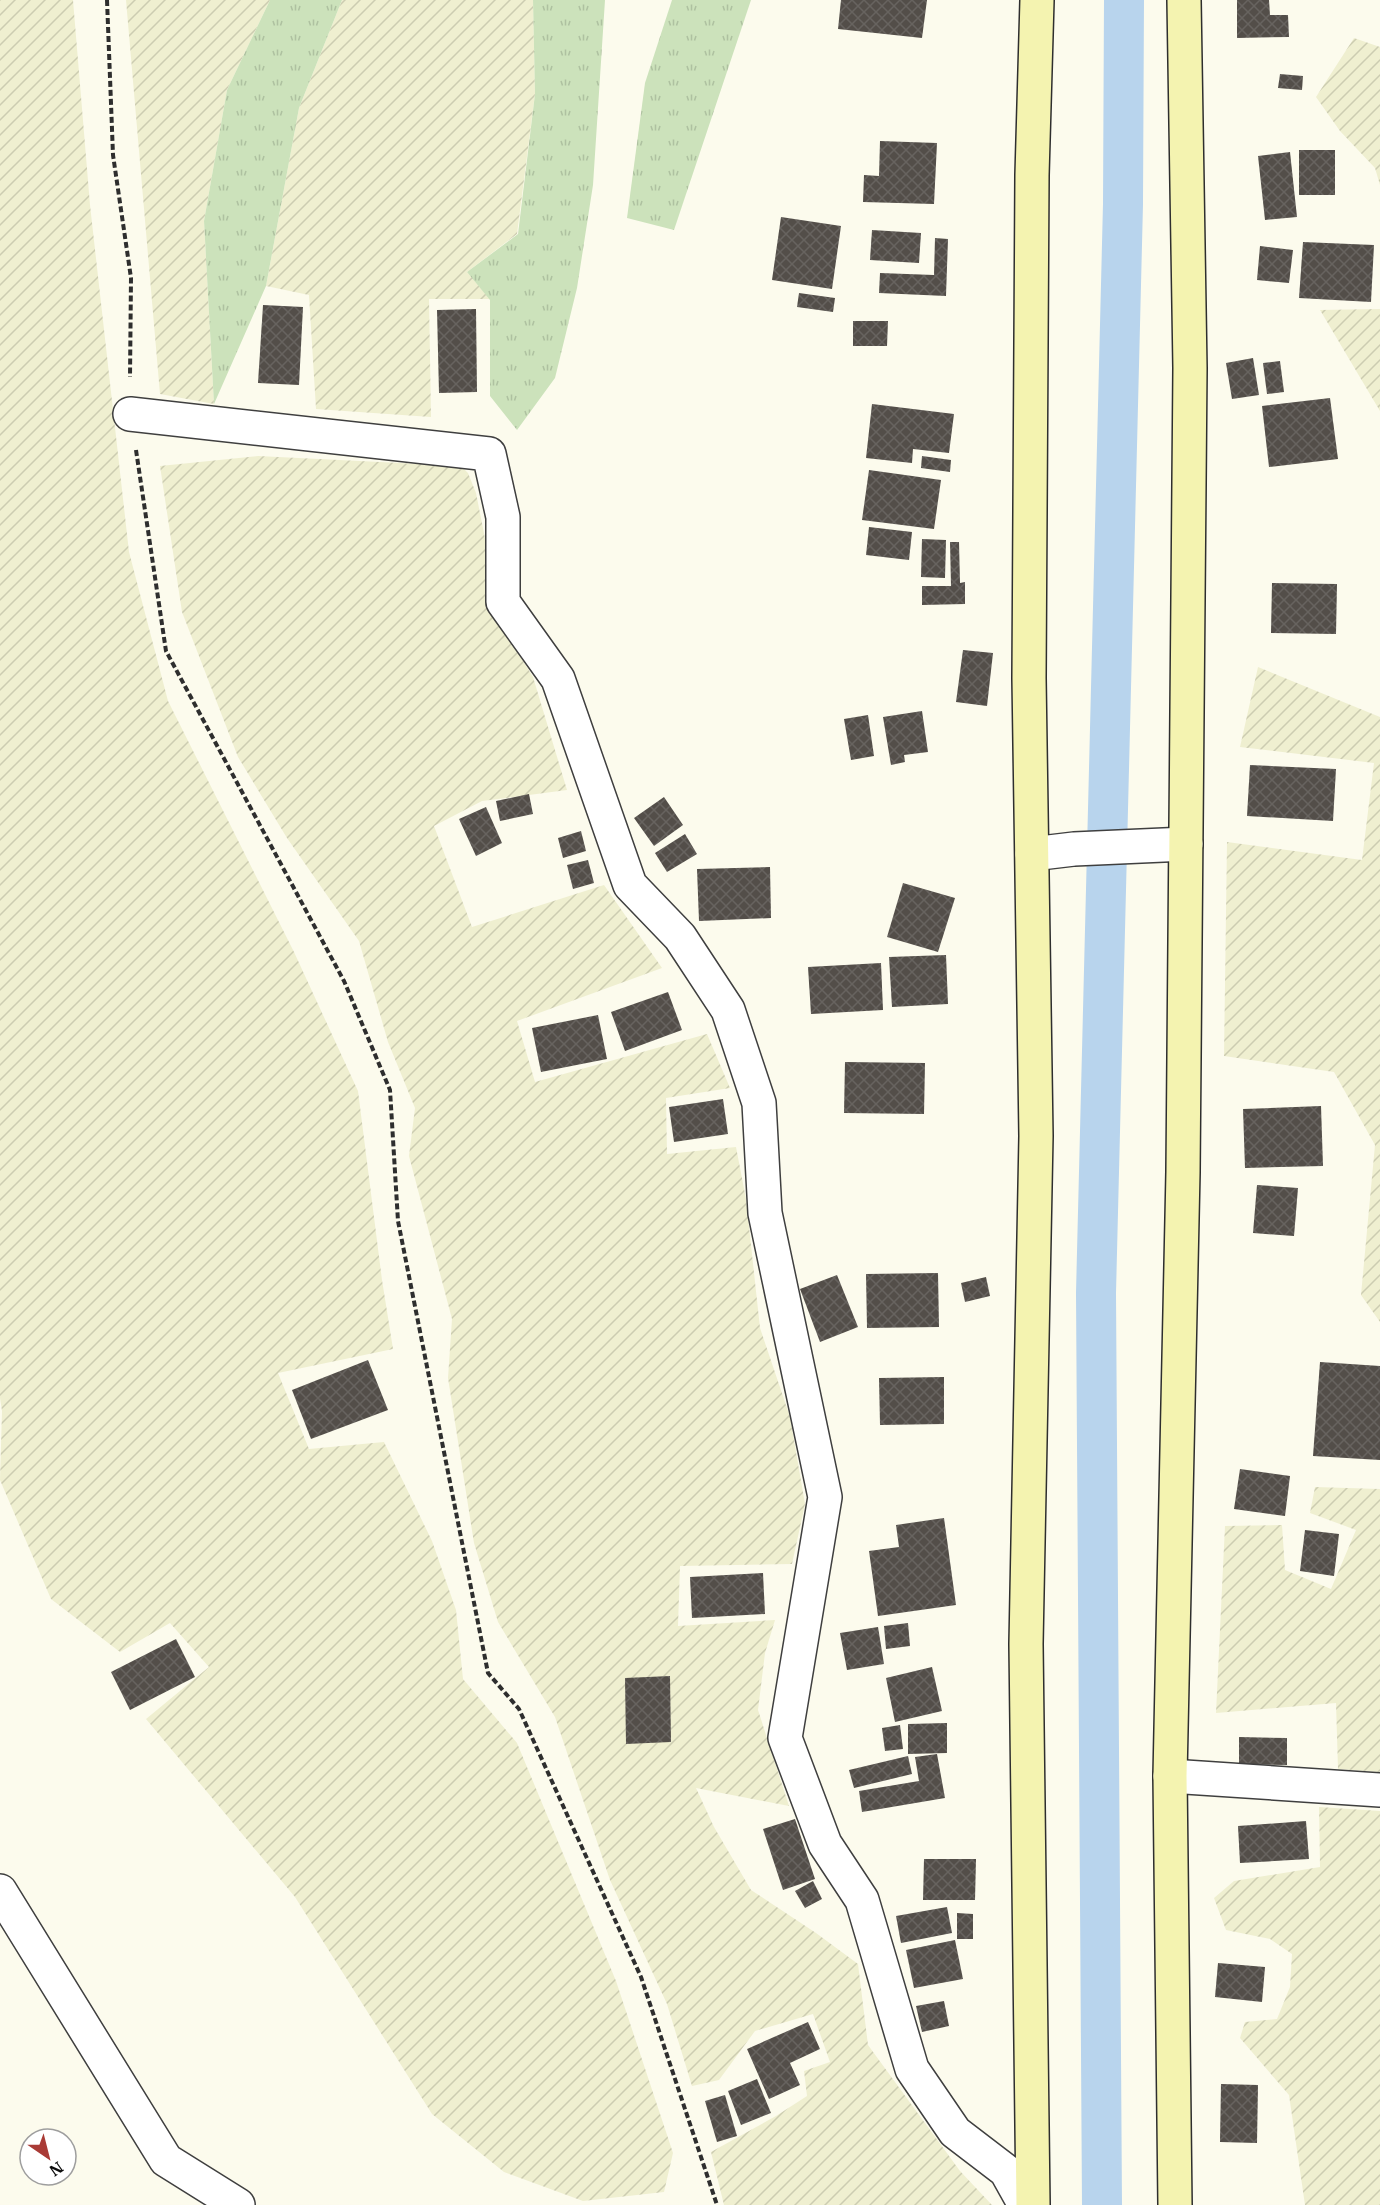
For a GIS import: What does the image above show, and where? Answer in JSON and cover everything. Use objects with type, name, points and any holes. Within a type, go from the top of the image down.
[{"type":"main road","points":[[1033,2205],[1026,1644],[1036,1136],[1029,678],[1031,271],[1037,0]]},
{"type":"main road","points":[[1175,2205],[1170,1776],[1183,1172],[1191,368],[1184,0]]},
{"type":"street","points":[[130,414],[489,454],[503,517],[503,602],[558,679],[630,885],[680,937],[728,1010],[759,1103],[765,1213],[825,1497],[785,1738],[825,1844],[862,1900],[912,2068],[955,2132],[1006,2171],[1025,2205]]},
{"type":"street","points":[[1032,854],[1074,849],[1186,844]]},
{"type":"street","points":[[1170,1776],[1380,1790]]},
{"type":"street","points":[[0,1891],[166,2160],[238,2205]]},
{"type":"path","points":[[107,0],[112,155],[131,278],[130,414],[166,651],[344,981],[390,1090],[398,1221],[488,1673],[519,1709],[641,1977],[717,2205]]},
{"type":"green space","points":[[0,0],[73,0],[90,205],[129,552],[168,701],[294,952],[358,1091],[393,1349],[278,1373],[309,1449],[384,1442],[432,1541],[456,1610],[463,1679],[517,1743],[616,1981],[673,2153],[664,2192],[583,2201],[504,2172],[432,2114],[295,1897],[146,1719],[209,1667],[170,1623],[120,1652],[51,1599],[0,1480],[2,1411],[0,1398]]},
{"type":"green space","points":[[126,0],[270,0],[227,90],[204,221],[214,404],[160,394]]},
{"type":"green space","points":[[270,0],[342,0],[299,108],[266,286],[214,404],[204,221],[227,90]]},
{"type":"green space","points":[[342,0],[533,0],[535,94],[517,234],[467,272],[490,299],[429,299],[431,417],[316,409],[309,295],[266,286],[299,108]]},
{"type":"green space","points":[[533,0],[605,0],[593,185],[577,288],[555,378],[517,430],[490,396],[490,300],[467,272],[518,234],[535,94]]},
{"type":"green space","points":[[672,0],[751,0],[674,230],[627,218],[645,83]]},
{"type":"green space","points":[[1354,38],[1380,47],[1380,185],[1375,168],[1340,131],[1316,97]]},
{"type":"green space","points":[[1380,309],[1380,411],[1320,310]]},
{"type":"green space","points":[[258,456],[461,466],[468,473],[476,493],[503,629],[533,677],[567,790],[482,801],[434,826],[472,927],[604,885],[662,968],[517,1021],[535,1082],[707,1034],[730,1088],[666,1098],[667,1154],[736,1147],[746,1199],[760,1328],[790,1417],[805,1504],[792,1564],[680,1566],[678,1626],[775,1620],[765,1653],[758,1710],[789,1806],[696,1788],[714,1827],[751,1890],[858,1964],[868,2045],[960,2171],[992,2205],[724,2205],[711,2152],[807,2096],[804,2071],[830,2062],[813,2014],[755,2031],[719,2080],[692,2086],[667,2004],[610,1880],[555,1717],[498,1622],[474,1543],[448,1378],[452,1319],[409,1156],[415,1108],[388,1042],[359,941],[287,838],[238,757],[182,612],[160,466]]},
{"type":"green space","points":[[1258,667],[1380,717],[1380,1322],[1361,1295],[1375,1145],[1334,1072],[1224,1056],[1227,842],[1362,860],[1374,763],[1240,747]]},
{"type":"green space","points":[[1315,1487],[1380,1489],[1380,1772],[1338,1769],[1336,1703],[1216,1713],[1225,1526],[1282,1525],[1285,1570],[1331,1589],[1356,1530],[1310,1513]]},
{"type":"green space","points":[[1319,1807],[1380,1811],[1380,2205],[1305,2205],[1289,2095],[1240,2038],[1245,2022],[1277,2019],[1290,1987],[1292,1954],[1270,1939],[1226,1930],[1214,1898],[1234,1881],[1320,1867]]},
{"type":"building","points":[[841,0],[927,0],[922,38],[838,29]]},
{"type":"building","points":[[1237,0],[1269,0],[1270,15],[1288,15],[1289,37],[1237,38]]},
{"type":"building","points":[[1280,74],[1303,76],[1302,90],[1278,88]]},
{"type":"building","points":[[880,141],[937,143],[934,204],[863,202],[864,175],[879,176]]},
{"type":"building","points":[[1299,150],[1335,150],[1335,195],[1299,195]]},
{"type":"building","points":[[1290,152],[1297,217],[1265,220],[1258,156]]},
{"type":"building","points":[[781,217],[841,226],[832,289],[772,280]]},
{"type":"building","points":[[872,230],[921,233],[919,263],[870,260]]},
{"type":"building","points":[[935,238],[948,239],[946,296],[879,293],[880,273],[934,275]]},
{"type":"building","points":[[1303,242],[1374,245],[1371,302],[1299,298]]},
{"type":"building","points":[[1260,246],[1293,250],[1289,283],[1257,280]]},
{"type":"building","points":[[799,293],[835,298],[833,312],[797,307]]},
{"type":"building","points":[[263,305],[303,307],[299,385],[258,383]]},
{"type":"building","points":[[476,309],[477,392],[439,393],[437,310]]},
{"type":"building","points":[[853,321],[888,321],[887,346],[853,346]]},
{"type":"building","points":[[1253,358],[1259,395],[1232,399],[1226,363]]},
{"type":"building","points":[[1280,361],[1284,392],[1267,394],[1263,363]]},
{"type":"building","points":[[1330,398],[1338,459],[1269,467],[1262,406]]},
{"type":"building","points":[[872,404],[954,414],[949,453],[913,449],[912,463],[866,458]]},
{"type":"building","points":[[922,456],[951,460],[950,472],[921,468]]},
{"type":"building","points":[[869,470],[941,480],[934,529],[862,520]]},
{"type":"building","points":[[869,527],[912,532],[909,560],[866,555]]},
{"type":"building","points":[[922,539],[946,540],[945,578],[921,577]]},
{"type":"building","points":[[950,542],[959,542],[960,583],[965,582],[965,604],[922,605],[922,586],[951,586]]},
{"type":"building","points":[[1272,583],[1337,584],[1336,634],[1271,633]]},
{"type":"building","points":[[963,650],[993,653],[987,706],[956,702]]},
{"type":"building","points":[[922,711],[928,752],[904,755],[905,762],[891,765],[883,717]]},
{"type":"building","points":[[868,715],[874,756],[851,760],[844,719]]},
{"type":"building","points":[[1250,765],[1336,769],[1333,821],[1247,816]]},
{"type":"building","points":[[529,794],[533,814],[500,821],[496,801]]},
{"type":"building","points":[[664,797],[683,825],[654,846],[634,818]]},
{"type":"building","points":[[486,807],[502,843],[476,856],[459,819]]},
{"type":"building","points":[[581,831],[586,851],[563,858],[558,838]]},
{"type":"building","points":[[685,834],[697,854],[667,872],[655,853]]},
{"type":"building","points":[[588,860],[594,883],[573,889],[567,865]]},
{"type":"building","points":[[770,867],[771,918],[699,921],[697,869]]},
{"type":"building","points":[[903,883],[955,898],[938,952],[887,937]]},
{"type":"building","points":[[946,955],[948,1004],[892,1007],[889,957]]},
{"type":"building","points":[[881,963],[883,1010],[811,1014],[808,967]]},
{"type":"building","points":[[668,992],[682,1030],[625,1051],[611,1012]]},
{"type":"building","points":[[598,1015],[607,1059],[541,1072],[532,1028]]},
{"type":"building","points":[[845,1062],[925,1063],[924,1114],[844,1113]]},
{"type":"building","points":[[723,1099],[728,1134],[674,1142],[669,1107]]},
{"type":"building","points":[[1321,1106],[1323,1166],[1245,1168],[1243,1109]]},
{"type":"building","points":[[1257,1185],[1298,1188],[1294,1236],[1253,1233]]},
{"type":"building","points":[[938,1273],[939,1327],[867,1328],[866,1274]]},
{"type":"building","points":[[837,1275],[858,1327],[820,1342],[800,1289]]},
{"type":"building","points":[[986,1277],[990,1296],[965,1302],[961,1283]]},
{"type":"building","points":[[368,1360],[388,1410],[311,1439],[292,1390]]},
{"type":"building","points":[[1320,1362],[1380,1366],[1380,1460],[1313,1456]]},
{"type":"building","points":[[944,1377],[944,1424],[880,1425],[879,1378]]},
{"type":"building","points":[[1240,1469],[1290,1476],[1285,1516],[1234,1509]]},
{"type":"building","points":[[944,1518],[956,1605],[878,1616],[869,1551],[899,1547],[896,1525]]},
{"type":"building","points":[[1305,1530],[1339,1534],[1334,1576],[1300,1571]]},
{"type":"building","points":[[763,1573],[765,1614],[692,1618],[690,1577]]},
{"type":"building","points":[[908,1623],[910,1646],[886,1649],[884,1626]]},
{"type":"building","points":[[878,1627],[884,1664],[847,1670],[840,1633]]},
{"type":"building","points":[[176,1639],[195,1677],[130,1710],[111,1672]]},
{"type":"building","points":[[932,1667],[942,1711],[895,1722],[886,1678]]},
{"type":"building","points":[[670,1676],[671,1742],[626,1744],[625,1678]]},
{"type":"building","points":[[947,1723],[947,1753],[908,1754],[908,1724]]},
{"type":"building","points":[[900,1725],[903,1749],[885,1751],[882,1728]]},
{"type":"building","points":[[1239,1737],[1287,1738],[1287,1765],[1239,1764]]},
{"type":"building","points":[[937,1754],[945,1798],[862,1812],[859,1791],[919,1781],[915,1757]]},
{"type":"building","points":[[908,1756],[912,1774],[854,1788],[849,1770]]},
{"type":"building","points":[[795,1819],[815,1879],[783,1890],[763,1829]]},
{"type":"building","points":[[1306,1821],[1309,1859],[1240,1863],[1238,1826]]},
{"type":"building","points":[[924,1859],[976,1859],[975,1900],[923,1900]]},
{"type":"building","points":[[813,1881],[822,1899],[805,1908],[795,1891]]},
{"type":"building","points":[[947,1907],[952,1933],[901,1943],[896,1916]]},
{"type":"building","points":[[957,1913],[973,1914],[973,1939],[957,1939]]},
{"type":"building","points":[[955,1940],[963,1979],[914,1988],[906,1950]]},
{"type":"building","points":[[1218,1963],[1265,1967],[1262,2002],[1215,1997]]},
{"type":"building","points":[[944,2001],[949,2026],[922,2032],[916,2006]]},
{"type":"building","points":[[808,2022],[820,2049],[790,2063],[800,2085],[769,2099],[747,2049]]},
{"type":"building","points":[[757,2079],[771,2113],[741,2125],[728,2091]]},
{"type":"building","points":[[1221,2084],[1258,2085],[1257,2143],[1220,2142]]},
{"type":"building","points":[[725,2095],[737,2136],[717,2142],[705,2101]]},
{"type":"waterway","points":[[1102,2205],[1096,1293],[1123,204],[1124,0]]}]
